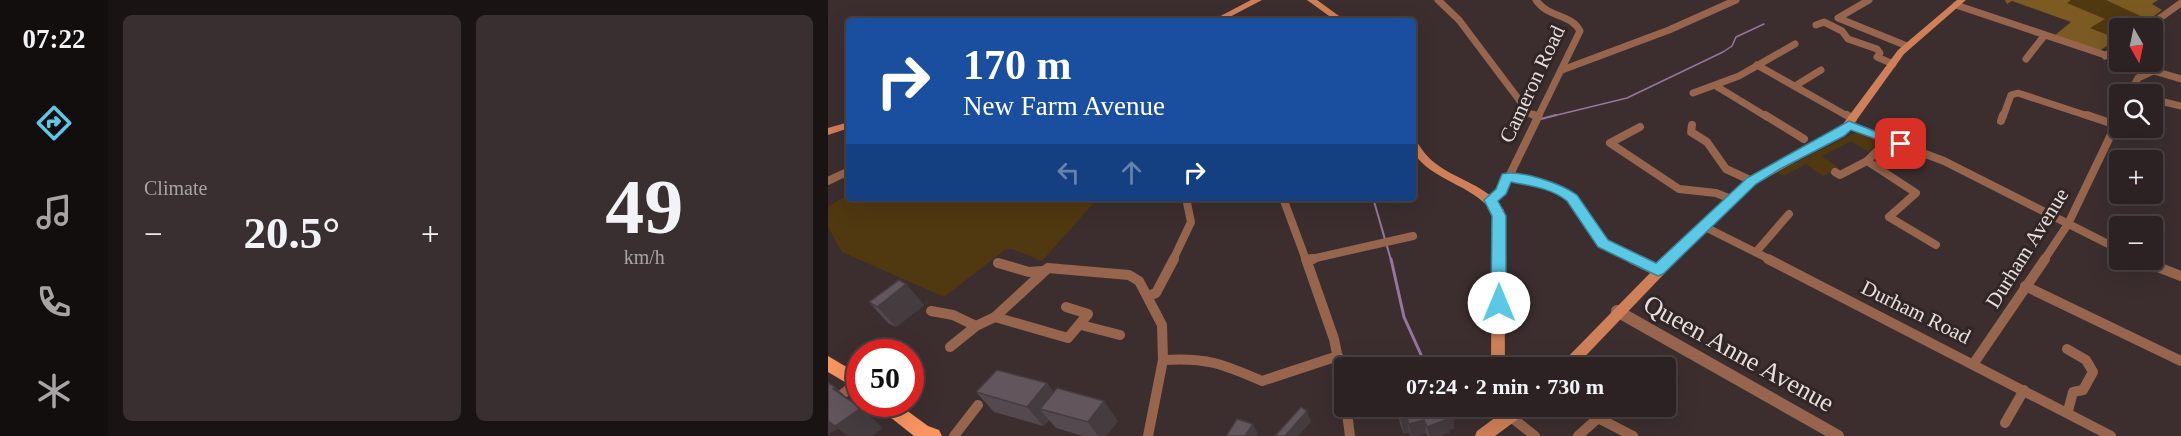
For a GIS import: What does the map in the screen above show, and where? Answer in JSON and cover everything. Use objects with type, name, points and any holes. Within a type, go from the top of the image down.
[{"type":"main road","points":[[1221,18],[1258,0]]},
{"type":"main road","points":[[1311,0],[1338,18]]},
{"type":"main road","points":[[1574,357],[1617,311],[1752,181],[1775,166],[1840,134],[1907,46],[1959,2]]},
{"type":"main road","points":[[828,132],[846,126]]},
{"type":"main road","points":[[1416,148],[1426,163],[1491,200],[1499,216],[1498,357]]},
{"type":"main road","points":[[828,363],[846,375]]},
{"type":"main road","points":[[903,417],[927,435]]},
{"type":"main road","points":[[1483,436],[1504,417]]},
{"type":"street","points":[[1438,0],[1459,20],[1529,114],[1537,117]]},
{"type":"street","name":"Cameron Road","points":[[1491,200],[1502,191],[1562,70],[1580,27],[1570,21],[1543,12],[1536,0]]},
{"type":"street","points":[[1562,70],[1669,30],[1736,0]]},
{"type":"street","points":[[1869,0],[1838,17],[1848,24],[1907,46]]},
{"type":"street","points":[[1959,2],[2044,36],[2109,57]]},
{"type":"street","points":[[2160,18],[2181,3]]},
{"type":"street","points":[[2172,9],[2181,12]]},
{"type":"street","points":[[1816,25],[1824,22],[1842,31],[1848,39],[1877,49],[1880,53],[1877,57],[1893,64]]},
{"type":"street","points":[[2026,59],[2044,36]]},
{"type":"street","points":[[1693,93],[1716,86],[1795,44]]},
{"type":"street","points":[[2105,56],[2109,53]]},
{"type":"street","points":[[1757,65],[1851,122],[1944,161],[2109,244]]},
{"type":"street","points":[[1795,86],[1821,70]]},
{"type":"street","points":[[2136,84],[2138,78],[2151,72]]},
{"type":"street","points":[[2156,72],[2181,79]]},
{"type":"street","points":[[1716,86],[1804,139]]},
{"type":"street","points":[[2001,121],[2011,95],[2018,93],[2109,118]]},
{"type":"street","points":[[2163,102],[2181,106]]},
{"type":"street","points":[[1692,125],[1691,132],[1707,142],[1726,169],[1752,181]]},
{"type":"street","points":[[1640,127],[1610,143],[1679,189],[1689,192],[1708,190],[1731,199]]},
{"type":"street","name":"Durham Avenue","points":[[1974,363],[2068,224],[2110,138]]},
{"type":"street","points":[[1835,172],[1840,175],[1867,161],[1889,139]]},
{"type":"street","points":[[1867,161],[1916,194],[1889,217],[1936,245]]},
{"type":"street","points":[[828,181],[846,172]]},
{"type":"street","points":[[1507,177],[1544,184],[1565,193],[1572,198],[1603,244],[1658,271]]},
{"type":"street","points":[[1148,296],[1156,293],[1189,231],[1191,222],[1187,201]]},
{"type":"street","points":[[1163,360],[1188,358],[1215,361],[1262,381],[1338,356],[1307,260],[1284,201]]},
{"type":"street","points":[[1756,252],[1789,214]]},
{"type":"street","name":"Durham Road","points":[[1703,226],[2068,411],[2111,436]]},
{"type":"street","points":[[1307,260],[1385,240],[1413,236]]},
{"type":"street","points":[[998,263],[1029,272],[1054,268],[1130,275],[1139,281],[1162,325],[1163,360],[1148,436]]},
{"type":"street","points":[[2163,269],[2181,276]]},
{"type":"street","points":[[950,347],[976,326],[995,317],[1043,270]]},
{"type":"street","points":[[2025,286],[2181,361]]},
{"type":"street","points":[[995,317],[1068,338],[1088,314],[1066,307]]},
{"type":"street","points":[[931,311],[953,315],[976,326]]},
{"type":"street","name":"Queen Anne Avenue","points":[[1617,311],[1838,436]]},
{"type":"street","points":[[1081,325],[1120,335]]},
{"type":"street","points":[[2067,349],[2086,360],[2094,372],[2083,390],[2073,392],[2068,411]]},
{"type":"street","points":[[2005,423],[2024,390]]},
{"type":"street","points":[[828,405],[846,393]]},
{"type":"street","points":[[954,436],[978,405]]},
{"type":"street","points":[[1347,417],[1350,436]]},
{"type":"street","points":[[1514,417],[1535,436]]},
{"type":"street","points":[[1578,436],[1598,418],[1633,436]]},
{"type":"shaded area","points":[[2005,0],[2071,0],[2067,3],[2105,19],[2090,28],[2109,35],[2109,45],[2099,51],[2054,36],[2071,22],[2012,1],[2007,4]]},
{"type":"shaded area","points":[[2071,0],[2106,0],[2145,18],[2109,18],[2109,36],[2089,28],[2104,19],[2066,3]]},
{"type":"shaded area","points":[[2106,0],[2158,0],[2152,4],[2162,10],[2152,18],[2145,18]]},
{"type":"shaded area","points":[[1855,133],[1868,134],[1879,142],[1869,152],[1851,141],[1822,156],[1839,168],[1823,176],[1806,164],[1784,176],[1777,172]]},
{"type":"shaded area","points":[[846,197],[846,201],[1095,201],[1042,261],[1012,249],[1006,249],[944,297],[842,252],[828,227],[828,206]]},
{"type":"building","points":[[899,280],[906,284],[877,307],[869,302]]},
{"type":"building","points":[[997,370],[1047,383],[1027,407],[976,392]]},
{"type":"building","points":[[828,383],[846,398],[846,417],[848,417],[835,426],[828,421]]},
{"type":"building","points":[[1057,388],[1104,401],[1088,422],[1040,409]]},
{"type":"building","points":[[1301,407],[1307,411],[1285,436],[1275,436]]},
{"type":"building","points":[[1400,417],[1447,417],[1448,419],[1427,427],[1424,420],[1409,424],[1407,418],[1401,420]]},
{"type":"building","points":[[1237,419],[1253,424],[1245,436],[1226,436]]},
{"type":"waterway","points":[[1549,117],[1627,98],[1723,52],[1732,46],[1736,37],[1764,24]]},
{"type":"waterway","points":[[1541,119],[1556,115]]},
{"type":"waterway","points":[[1374,201],[1391,260]]},
{"type":"waterway","points":[[1391,259],[1404,317],[1422,357]]},
{"type":"route","points":[[1499,303],[1499,216],[1491,200],[1502,191],[1507,177],[1537,182],[1565,193],[1578,206],[1603,244],[1658,271],[1752,181],[1775,166],[1840,134],[1849,125],[1901,144]]}]
